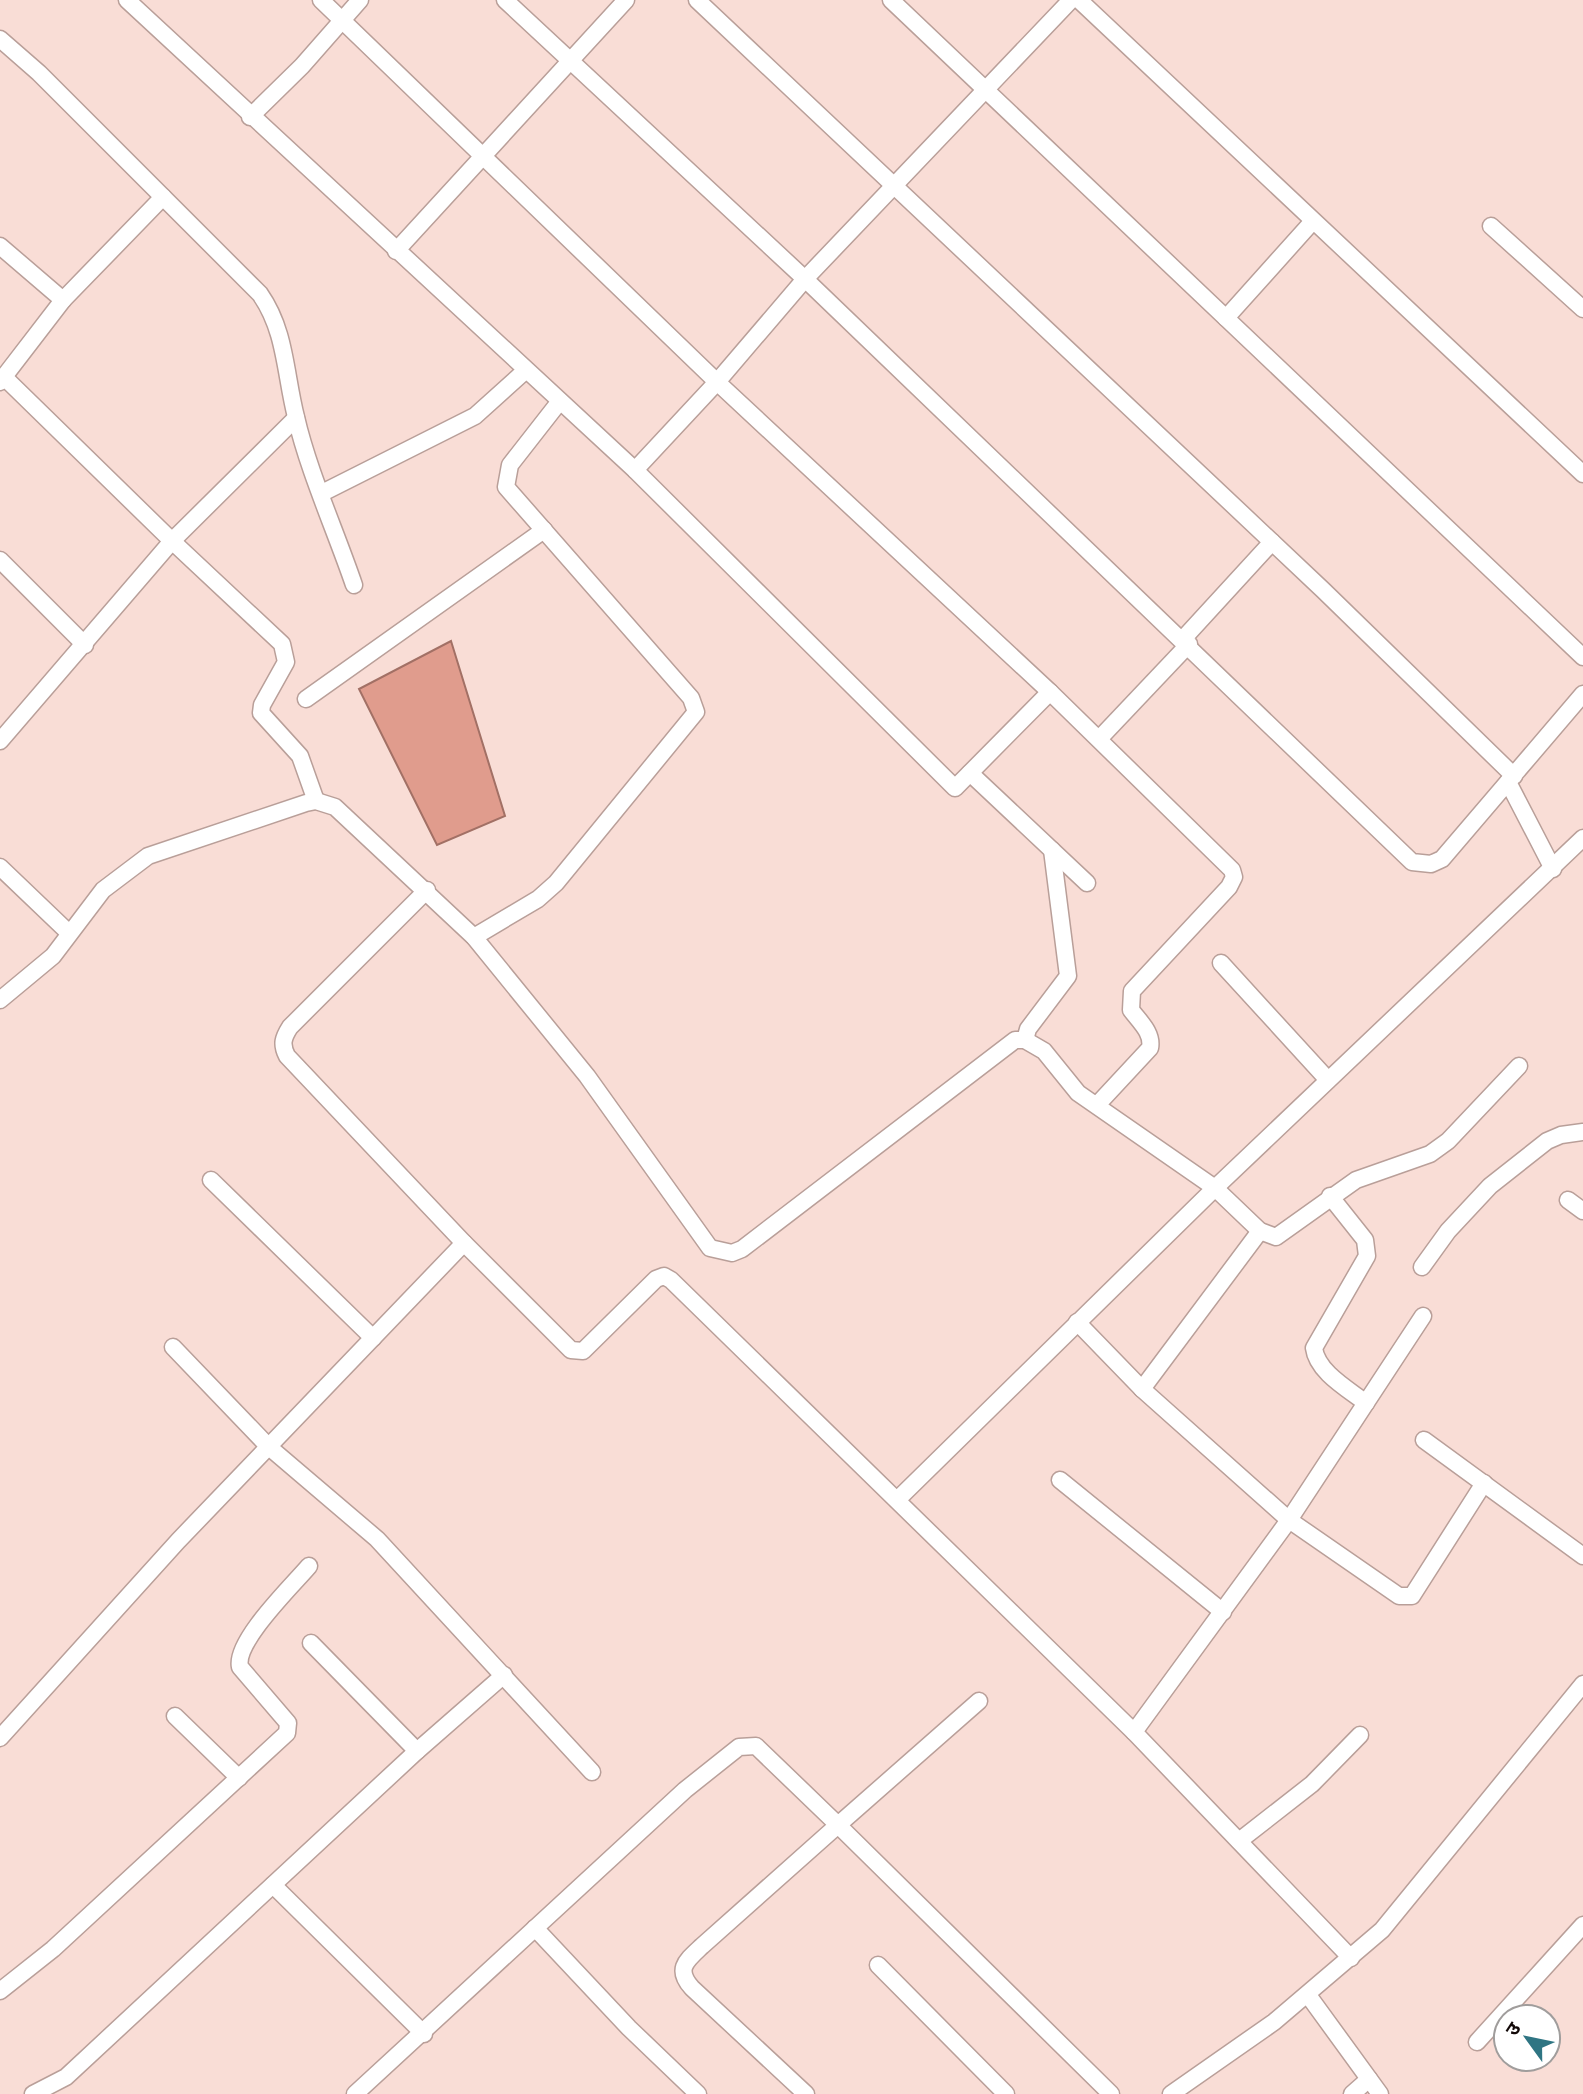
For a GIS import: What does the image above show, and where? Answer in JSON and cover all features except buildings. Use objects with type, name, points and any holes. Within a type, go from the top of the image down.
[{"type":"street","points":[[127,0],[250,117],[635,470],[955,788],[1050,692]]},
{"type":"street","points":[[321,0],[717,382],[1050,692],[1226,861],[1234,877],[1229,887],[1132,991],[1131,1010],[1148,1033],[1150,1048],[1097,1105]]},
{"type":"street","points":[[250,117],[302,66],[360,0]]},
{"type":"street","points":[[505,0],[805,279],[1186,641],[1412,862],[1419,865],[1442,859],[1583,694]]},
{"type":"street","points":[[396,251],[484,157],[568,59],[626,0]]},
{"type":"street","points":[[697,0],[1272,542],[1511,779],[1553,869]]},
{"type":"street","points":[[891,0],[1583,657]]},
{"type":"street","points":[[635,470],[717,382],[805,279],[895,188],[1071,0]]},
{"type":"street","points":[[1079,0],[1583,474]]},
{"type":"street","points":[[0,39],[39,73],[260,294],[272,311],[280,330],[296,418],[354,585]]},
{"type":"street","points":[[163,197],[63,300],[2,379],[282,644],[286,662],[262,705],[261,713],[300,756],[316,801]]},
{"type":"street","points":[[1226,318],[1313,220]]},
{"type":"street","points":[[1491,226],[1583,309]]},
{"type":"street","points":[[0,246],[63,300]]},
{"type":"street","points":[[322,493],[475,416],[526,370]]},
{"type":"street","points":[[474,937],[538,899],[556,883],[696,712],[691,698],[506,486],[510,465],[560,401]]},
{"type":"street","points":[[0,741],[172,541],[296,418]]},
{"type":"street","points":[[306,699],[544,530]]},
{"type":"street","points":[[1099,739],[1272,542]]},
{"type":"street","points":[[0,560],[85,645]]},
{"type":"street","points":[[970,773],[1087,883]]},
{"type":"street","points":[[0,1000],[52,956],[103,890],[148,856],[316,801],[335,807],[427,890],[474,937],[587,1076],[709,1248],[720,1252],[742,1249],[1015,1040],[1025,1040],[1044,1051],[1078,1093],[1215,1188],[1260,1231],[1269,1236],[1282,1234],[1330,1196],[1356,1180],[1430,1154],[1448,1142],[1519,1066]]},
{"type":"street","points":[[897,1500],[1215,1188],[1583,838]]},
{"type":"street","points":[[1025,1040],[1028,1028],[1068,976],[1052,850]]},
{"type":"street","points":[[0,867],[69,933]]},
{"type":"street","points":[[427,890],[290,1027],[284,1037],[283,1047],[287,1056],[565,1345],[577,1352],[591,1343],[656,1279],[664,1276],[1134,1731],[1351,1958]]},
{"type":"street","points":[[1221,963],[1328,1080]]},
{"type":"street","points":[[1422,1267],[1448,1231],[1490,1186],[1547,1141],[1561,1135],[1583,1132]]},
{"type":"street","points":[[211,1180],[373,1338]]},
{"type":"street","points":[[1330,1196],[1365,1240],[1367,1256],[1314,1348],[1315,1357],[1321,1367],[1366,1403]]},
{"type":"street","points":[[1568,1200],[1583,1211]]},
{"type":"street","points":[[1142,1389],[1260,1231]]},
{"type":"street","points":[[0,1738],[178,1541],[464,1243]]},
{"type":"street","points":[[1134,1731],[1289,1520],[1423,1316]]},
{"type":"street","points":[[1077,1322],[1142,1389],[1289,1520],[1406,1598],[1412,1596],[1483,1483]]},
{"type":"street","points":[[173,1347],[269,1447],[377,1539],[592,1772]]},
{"type":"street","points":[[1424,1440],[1583,1556]]},
{"type":"street","points":[[1060,1480],[1223,1612]]},
{"type":"street","points":[[0,1991],[53,1949],[283,1738],[288,1723],[240,1667],[239,1656],[263,1619],[309,1566]]},
{"type":"street","points":[[311,1643],[417,1751]]},
{"type":"street","points":[[33,2094],[66,2077],[417,1751],[504,1675]]},
{"type":"street","points":[[1171,2094],[1308,1995],[1382,1930],[1583,1684]]},
{"type":"street","points":[[806,2094],[692,1988],[684,1978],[683,1970],[687,1960],[979,1701]]},
{"type":"street","points":[[175,1716],[239,1778]]},
{"type":"street","points":[[1239,1841],[1312,1784],[1360,1735]]},
{"type":"street","points":[[355,2094],[424,2034],[685,1790],[739,1747],[756,1746],[1111,2094]]},
{"type":"street","points":[[273,1885],[424,2034]]},
{"type":"street","points":[[1477,2042],[1583,1925]]},
{"type":"street","points":[[535,1928],[629,2028],[698,2094]]},
{"type":"street","points":[[878,1965],[1006,2094]]},
{"type":"street","points":[[1308,1995],[1380,2094]]},
{"type":"street","points":[[1352,2094],[1369,2079]]},
{"type":"shaded area","points":[[451,641],[505,816],[437,845],[359,689]]}]
